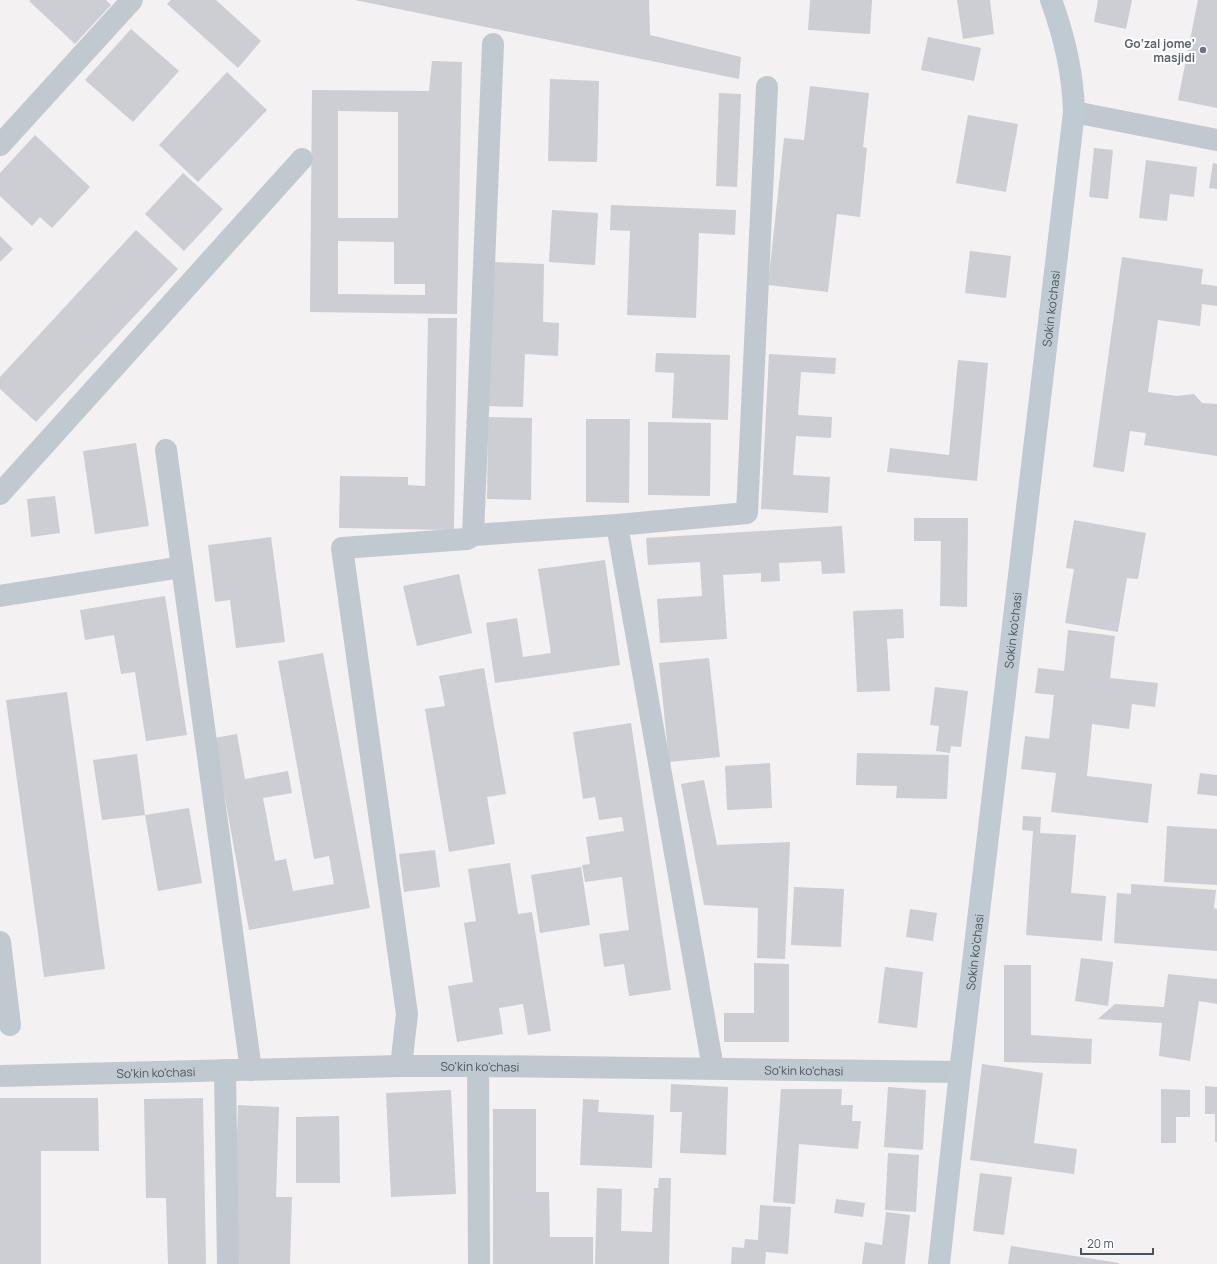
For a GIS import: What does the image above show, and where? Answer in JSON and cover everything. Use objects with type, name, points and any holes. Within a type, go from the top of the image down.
[{"type":"street","points":[[0,145],[132,0]]},
{"type":"street","name":"Sokin ko'chasi","points":[[939,1264],[960,1072],[1074,112],[1073,84],[1067,47],[1051,0]]},
{"type":"street","points":[[473,534],[493,44]]},
{"type":"street","points":[[401,1066],[407,1014],[342,548],[467,539],[473,534],[617,525],[747,513],[767,87]]},
{"type":"street","points":[[1074,112],[1217,140]]},
{"type":"street","points":[[0,494],[302,159]]},
{"type":"street","points":[[166,450],[251,1070]]},
{"type":"street","points":[[617,525],[713,1068]]},
{"type":"street","points":[[0,596],[182,567]]},
{"type":"street","points":[[0,942],[10,1025]]},
{"type":"street","name":"So'kin ko'chasi","points":[[0,1076],[401,1066],[713,1068],[960,1072]]},
{"type":"street","points":[[478,1066],[479,1264]]},
{"type":"street","points":[[225,1070],[228,1264]]},
{"type":"building","points":[[106,0],[111,5],[75,44],[29,1]]},
{"type":"building","points":[[171,0],[216,0],[261,41],[238,68],[167,4]]},
{"type":"building","points":[[355,0],[649,0],[650,35],[741,57],[739,79]]},
{"type":"building","points":[[810,0],[872,0],[870,34],[808,30]]},
{"type":"building","points":[[957,0],[990,0],[994,34],[963,39]]},
{"type":"building","points":[[1098,0],[1132,0],[1126,29],[1094,22]]},
{"type":"building","name":"Go‘zal jome’ masjidi","points":[[1198,0],[1217,0],[1217,108],[1178,100]]},
{"type":"building","points":[[131,29],[179,71],[133,122],[85,80]]},
{"type":"building","points":[[928,37],[981,48],[974,81],[921,70]]},
{"type":"building","points":[[432,61],[462,62],[457,314],[310,312],[312,90],[429,91]],"holes":[[[338,111],[398,112],[398,218],[338,218]],[[338,241],[394,242],[394,284],[425,284],[425,295],[338,294]]]},
{"type":"building","points":[[227,72],[267,110],[198,182],[159,145]]},
{"type":"building","points":[[550,79],[599,81],[597,162],[548,161]]},
{"type":"building","points":[[810,86],[869,93],[863,147],[867,148],[860,217],[837,214],[828,292],[768,285],[784,138],[804,140]]},
{"type":"building","points":[[719,93],[741,94],[737,187],[716,186]]},
{"type":"building","points":[[968,115],[1018,124],[1006,192],[956,183]]},
{"type":"building","points":[[35,135],[90,187],[52,228],[40,217],[32,226],[0,196],[0,173]]},
{"type":"building","points":[[1094,148],[1113,150],[1108,199],[1089,197]]},
{"type":"building","points":[[1146,160],[1197,167],[1194,197],[1170,194],[1167,221],[1139,218]]},
{"type":"building","points":[[1213,163],[1217,164],[1217,189],[1209,188]]},
{"type":"building","points":[[183,173],[223,209],[184,251],[145,214]]},
{"type":"building","points":[[611,205],[736,210],[735,235],[699,233],[696,318],[627,315],[630,231],[610,230]]},
{"type":"building","points":[[552,210],[598,213],[595,265],[549,262]]},
{"type":"building","points":[[136,230],[178,269],[36,422],[0,389],[0,377]]},
{"type":"building","points":[[0,236],[13,249],[0,262]]},
{"type":"building","points":[[970,251],[1011,256],[1006,298],[965,293]]},
{"type":"building","points":[[1122,257],[1203,269],[1201,284],[1217,286],[1217,306],[1202,304],[1200,326],[1158,320],[1148,392],[1177,396],[1194,394],[1202,403],[1217,404],[1217,456],[1144,445],[1146,433],[1130,431],[1124,472],[1093,467]]},
{"type":"building","points":[[492,262],[544,264],[543,322],[559,323],[558,356],[525,354],[523,407],[488,406]]},
{"type":"building","points":[[428,318],[457,318],[454,530],[339,528],[340,476],[408,477],[408,485],[425,486]]},
{"type":"building","points":[[656,353],[730,355],[728,420],[672,418],[674,373],[655,372]]},
{"type":"building","points":[[769,354],[836,358],[835,374],[801,372],[798,415],[832,417],[831,438],[796,436],[793,475],[830,477],[828,513],[761,509]]},
{"type":"building","points":[[958,360],[988,363],[977,481],[887,472],[890,448],[949,455]]},
{"type":"building","points":[[488,417],[532,418],[531,500],[487,499]]},
{"type":"building","points":[[586,419],[630,419],[629,503],[586,502]]},
{"type":"building","points":[[648,422],[711,423],[710,496],[648,495]]},
{"type":"building","points":[[136,443],[149,526],[95,534],[83,451]]},
{"type":"building","points":[[55,496],[60,533],[31,537],[27,499]]},
{"type":"building","points":[[914,518],[968,518],[967,607],[940,606],[941,541],[914,541]]},
{"type":"building","points":[[1074,520],[1146,533],[1138,579],[1127,578],[1118,632],[1065,623],[1074,569],[1066,568]]},
{"type":"building","points":[[842,526],[845,573],[822,574],[821,561],[779,563],[780,581],[761,582],[761,573],[723,575],[727,639],[660,643],[657,599],[702,596],[700,562],[648,565],[646,538]]},
{"type":"building","points":[[271,537],[285,642],[236,648],[230,600],[215,602],[208,545]]},
{"type":"building","points":[[605,560],[620,665],[495,683],[486,623],[517,618],[523,657],[551,653],[538,569]]},
{"type":"building","points":[[459,574],[472,633],[417,646],[403,586]]},
{"type":"building","points":[[165,596],[187,735],[146,741],[135,672],[121,674],[114,635],[85,640],[80,610]]},
{"type":"building","points":[[903,609],[904,638],[887,639],[890,691],[857,692],[853,611]]},
{"type":"building","points":[[1068,630],[1115,636],[1110,678],[1158,683],[1155,707],[1132,704],[1129,729],[1092,724],[1087,776],[1152,784],[1148,823],[1051,812],[1056,773],[1021,769],[1025,736],[1049,739],[1054,695],[1035,693],[1038,668],[1064,671]]},
{"type":"building","points":[[323,653],[370,908],[249,930],[214,738],[237,734],[245,779],[288,771],[292,793],[263,798],[275,861],[286,859],[293,891],[334,884],[329,856],[314,859],[278,661]]},
{"type":"building","points":[[709,658],[720,757],[669,762],[659,663]]},
{"type":"building","points":[[484,668],[506,794],[487,797],[495,844],[449,852],[425,709],[445,706],[439,676]]},
{"type":"building","points":[[935,687],[968,691],[961,747],[951,746],[950,753],[936,751],[939,726],[930,725]]},
{"type":"building","points":[[67,692],[105,969],[44,977],[6,700]]},
{"type":"building","points":[[631,723],[671,990],[629,996],[624,964],[604,967],[599,934],[629,930],[622,877],[585,882],[582,865],[590,864],[586,837],[624,831],[622,817],[599,820],[595,797],[583,799],[573,732]]},
{"type":"building","points":[[857,753],[949,755],[947,799],[896,798],[897,786],[856,785]]},
{"type":"building","points":[[137,754],[145,815],[102,820],[93,760]]},
{"type":"building","points":[[770,763],[772,808],[727,810],[725,766]]},
{"type":"building","points":[[1200,773],[1217,775],[1217,796],[1197,794]]},
{"type":"building","points":[[704,780],[717,845],[790,842],[785,959],[757,958],[758,908],[704,905],[681,784]]},
{"type":"building","points":[[189,808],[202,883],[158,891],[145,815]]},
{"type":"building","points":[[1023,816],[1041,817],[1040,833],[1076,835],[1071,893],[1106,896],[1102,941],[1026,935],[1033,831],[1022,830]]},
{"type":"building","points":[[1167,826],[1217,829],[1217,885],[1164,882]]},
{"type":"building","points":[[435,850],[440,887],[404,892],[399,854]]},
{"type":"building","points":[[510,863],[518,914],[532,912],[551,1031],[528,1035],[523,1004],[499,1008],[503,1034],[457,1042],[448,986],[473,982],[464,923],[476,921],[468,869]]},
{"type":"building","points":[[581,867],[590,925],[540,933],[531,875]]},
{"type":"building","points":[[1131,884],[1216,890],[1214,908],[1217,909],[1217,951],[1114,943],[1117,893],[1131,894]]},
{"type":"building","points":[[794,887],[844,889],[841,947],[791,945]]},
{"type":"building","points":[[910,909],[937,913],[933,941],[906,937]]},
{"type":"building","points":[[1081,958],[1113,962],[1108,1006],[1075,1001]]},
{"type":"building","points":[[754,963],[789,964],[789,1042],[724,1042],[724,1013],[754,1013]]},
{"type":"building","points":[[1004,965],[1031,965],[1031,1035],[1092,1039],[1091,1064],[1004,1062]]},
{"type":"building","points":[[885,967],[923,972],[917,1028],[878,1023]]},
{"type":"building","points":[[1168,974],[1217,979],[1217,1004],[1199,1001],[1190,1061],[1159,1056],[1162,1023],[1098,1019],[1115,1004],[1164,1007]]},
{"type":"building","points":[[982,1064],[1043,1073],[1034,1143],[1077,1149],[1074,1174],[970,1160]]},
{"type":"building","points":[[671,1084],[728,1087],[726,1155],[680,1153],[682,1112],[670,1112]]},
{"type":"building","points":[[1205,1086],[1217,1087],[1217,1142],[1215,1142],[1215,1114],[1205,1114]]},
{"type":"building","points":[[888,1087],[926,1090],[923,1150],[884,1147]]},
{"type":"building","points":[[781,1089],[842,1089],[841,1105],[853,1105],[852,1121],[861,1121],[858,1149],[799,1144],[795,1204],[773,1202]]},
{"type":"building","points":[[1161,1089],[1190,1090],[1190,1117],[1176,1117],[1176,1143],[1161,1143]]},
{"type":"building","points":[[451,1090],[456,1194],[391,1197],[386,1093]]},
{"type":"building","points":[[0,1098],[98,1098],[99,1151],[41,1151],[41,1264],[0,1264]]},
{"type":"building","points":[[203,1098],[206,1264],[168,1264],[166,1198],[146,1198],[144,1099]]},
{"type":"building","points":[[583,1099],[599,1100],[598,1112],[654,1115],[652,1168],[580,1165]]},
{"type":"building","points":[[238,1105],[279,1107],[276,1197],[292,1197],[290,1264],[233,1264]]},
{"type":"building","points":[[493,1109],[536,1109],[536,1192],[549,1192],[550,1237],[593,1237],[593,1264],[493,1264]]},
{"type":"building","points":[[339,1116],[340,1183],[296,1183],[296,1117]]},
{"type":"building","points":[[888,1153],[919,1155],[916,1212],[885,1210]]},
{"type":"building","points":[[980,1173],[1012,1177],[1004,1235],[973,1231]]},
{"type":"building","points":[[659,1178],[671,1178],[669,1264],[595,1264],[597,1188],[622,1189],[621,1231],[652,1232],[654,1188],[658,1188]]},
{"type":"building","points":[[836,1199],[865,1203],[863,1217],[834,1213]]},
{"type":"building","points":[[760,1205],[791,1207],[788,1254],[766,1252],[765,1264],[731,1264],[732,1247],[744,1248],[745,1239],[758,1240]]},
{"type":"building","points":[[886,1212],[910,1215],[905,1264],[862,1264],[865,1242],[882,1245]]},
{"type":"building","points":[[1011,1246],[1119,1263],[1119,1264],[1008,1264]]},
{"type":"place","name":"Go‘zal jome’ masjidi","points":[[1203,50]]}]
